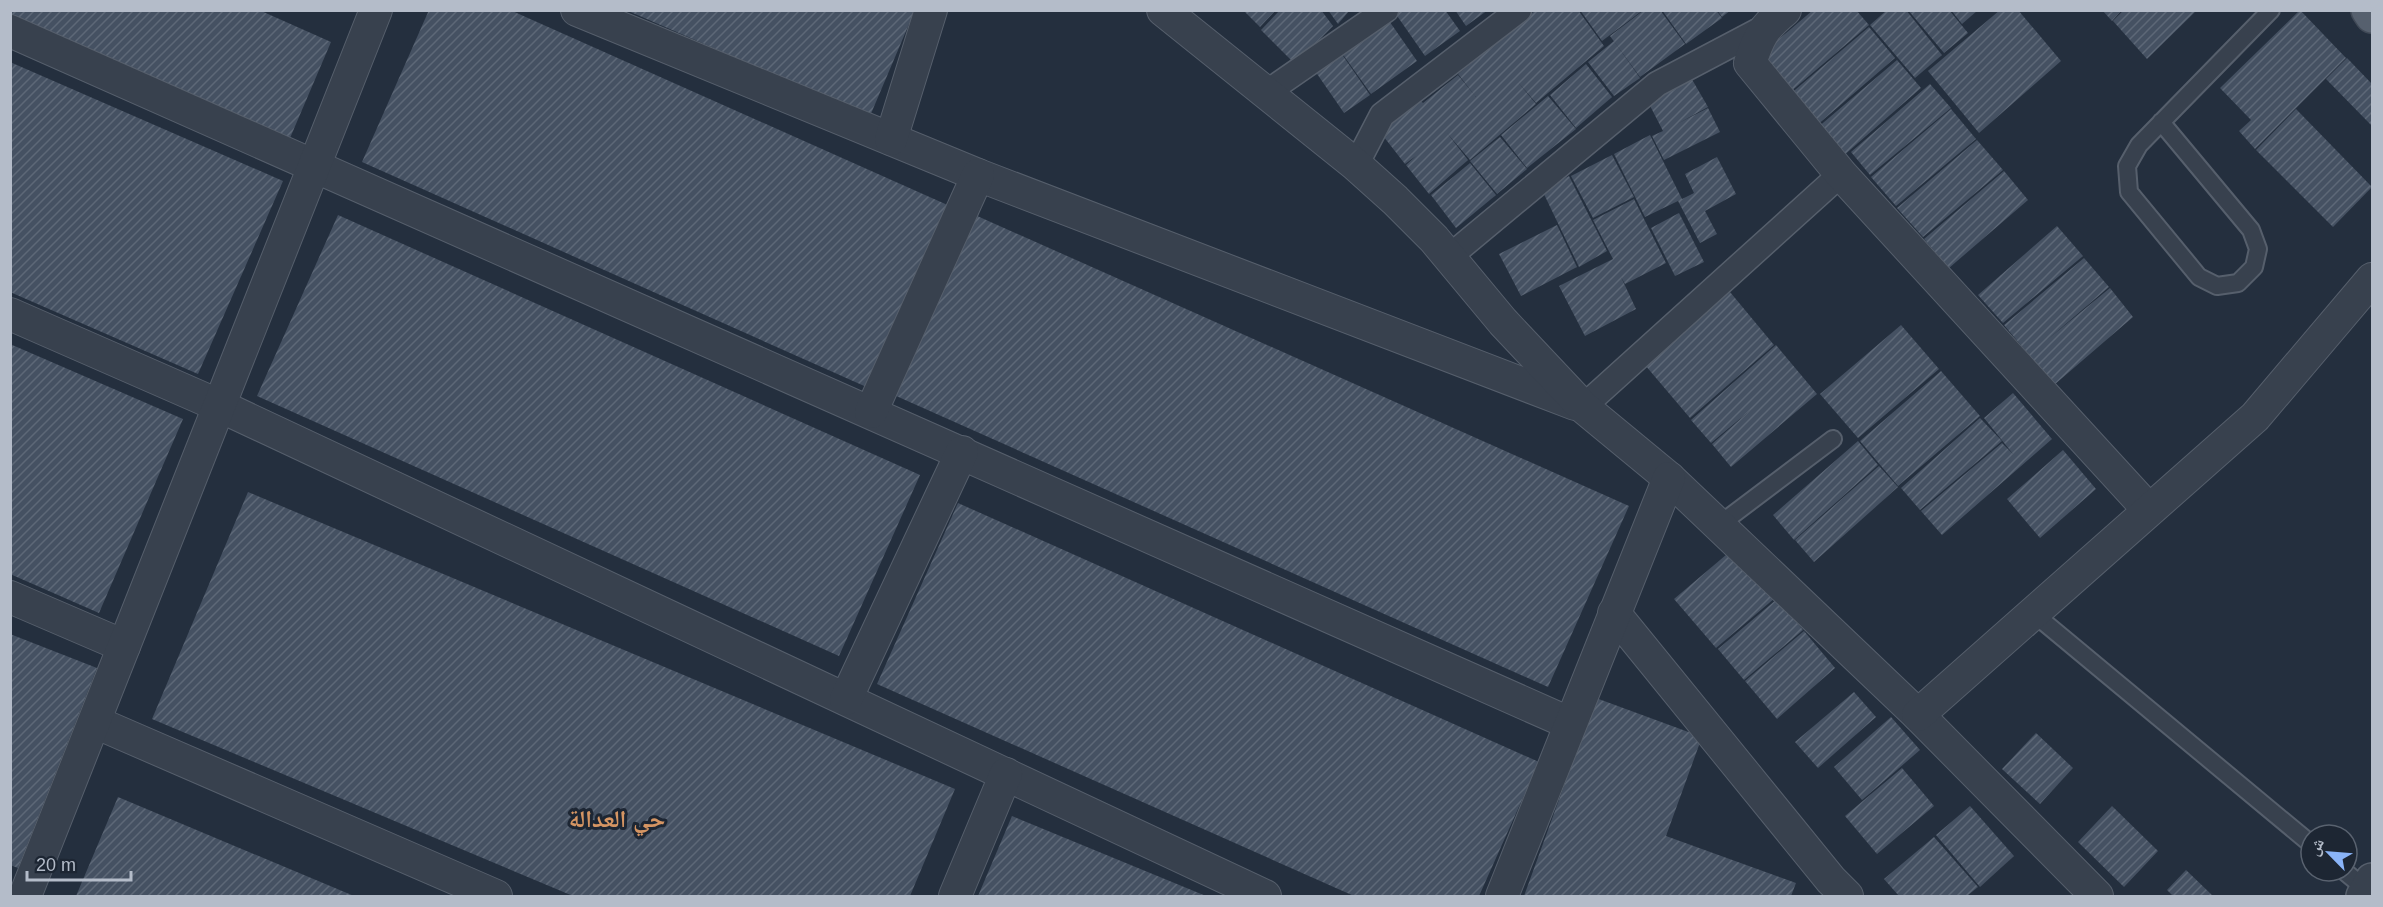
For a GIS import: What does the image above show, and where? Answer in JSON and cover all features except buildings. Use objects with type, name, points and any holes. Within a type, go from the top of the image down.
[{"type":"main road","points":[[2368,10],[2373,16]]},
{"type":"street","points":[[577,10],[978,175],[1583,407]]},
{"type":"street","points":[[891,139],[931,10]]},
{"type":"street","points":[[1163,10],[1356,165],[1395,200],[1449,257],[1503,322],[1583,407],[1669,478],[1719,525],[1918,715],[2097,897]]},
{"type":"street","points":[[1266,93],[1386,10]]},
{"type":"street","points":[[1356,165],[1382,116],[1519,10]]},
{"type":"street","points":[[25,897],[314,166],[366,14]]},
{"type":"street","points":[[1449,257],[1657,84],[1776,18]]},
{"type":"street","points":[[1776,18],[1757,43],[1750,63],[1841,174],[2149,510]]},
{"type":"street","points":[[10,31],[1569,723]]},
{"type":"street","points":[[1583,407],[1841,174]]},
{"type":"street","points":[[871,412],[978,175]]},
{"type":"street","points":[[1918,715],[2255,417],[2373,279]]},
{"type":"street","points":[[10,314],[220,406],[1006,774],[1248,893]]},
{"type":"street","points":[[846,699],[962,452]]},
{"type":"street","points":[[1502,897],[1569,723],[1669,478]]},
{"type":"street","points":[[10,597],[124,646]]},
{"type":"street","points":[[1614,613],[1834,891]]},
{"type":"street","points":[[95,722],[496,897]]},
{"type":"street","points":[[955,897],[1006,774]]},
{"type":"lane","points":[[2161,123],[2251,230],[2258,249],[2254,267],[2238,283],[2217,286],[2199,277],[2129,192],[2127,166],[2139,145],[2271,10]]},
{"type":"lane","points":[[1719,525],[1833,439]]},
{"type":"lane","points":[[2033,613],[2299,834]]},
{"type":"district","name":"حي العدالة","points":[[617,818]]}]
